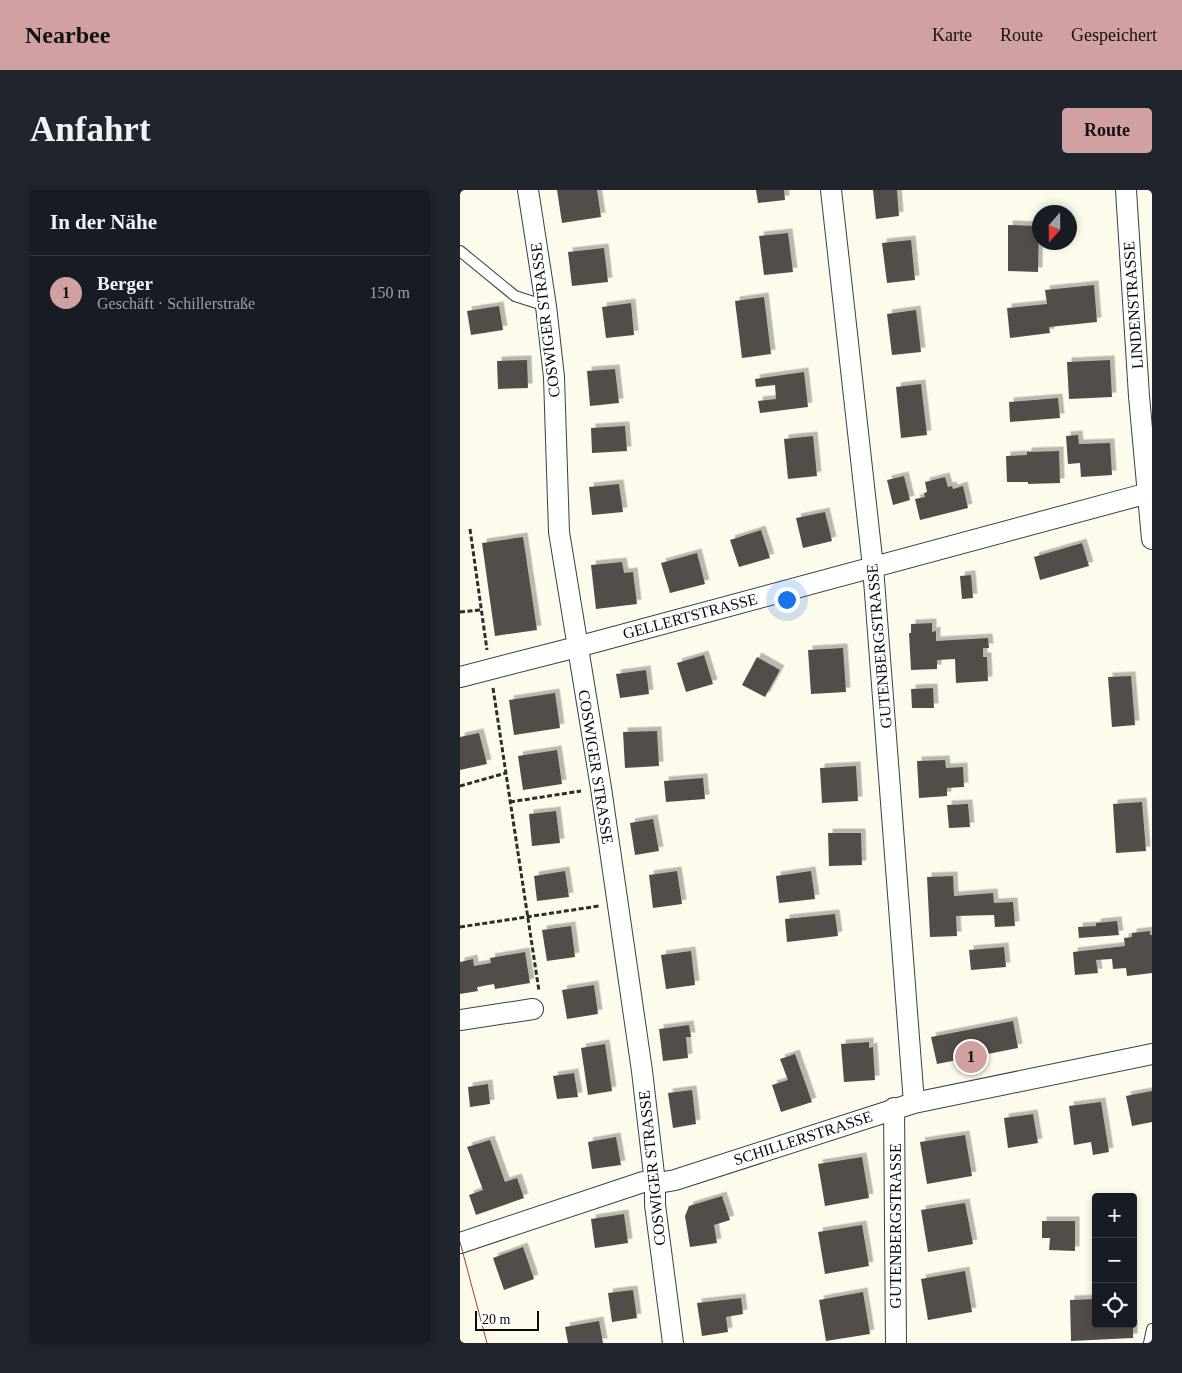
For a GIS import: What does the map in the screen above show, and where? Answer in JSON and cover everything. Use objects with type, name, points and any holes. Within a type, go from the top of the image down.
[{"type":"street","name":"COSWIGER STRASSE","points":[[528,190],[546,306],[554,377],[559,532],[601,788],[642,1071],[655,1183],[655,1205],[673,1343]]},
{"type":"street","name":"GUTENBERGSTRASSE","points":[[831,190],[873,567],[914,1103]]},
{"type":"street","name":"LINDENSTRASSE","points":[[1126,190],[1139,396],[1150,493],[1152,539]]},
{"type":"street","name":"GELLERTSTRASSE","points":[[460,675],[577,647],[1150,493]]},
{"type":"street","points":[[460,1020],[533,1009]]},
{"type":"street","name":"SCHILLERSTRASSE","points":[[460,1243],[643,1182],[655,1183],[675,1180],[894,1108],[1152,1054]]},
{"type":"street","name":"GUTENBERGSTRASSE","points":[[894,1108],[896,1343]]},
{"type":"lane","points":[[460,251],[515,296],[546,306]]},
{"type":"lane","points":[[1149,1343],[1152,1329]]},
{"type":"path","points":[[470,529],[542,1007],[533,1009]]},
{"type":"path","points":[[460,612],[481,610]]},
{"type":"path","points":[[460,786],[506,773]]},
{"type":"path","points":[[510,802],[601,788]]},
{"type":"path","points":[[460,927],[617,904]]},
{"type":"building","points":[[557,190],[597,190],[601,217],[562,223]]},
{"type":"building","points":[[756,190],[784,190],[785,200],[758,203]]},
{"type":"building","points":[[873,190],[897,190],[899,216],[876,219]]},
{"type":"building","points":[[1008,225],[1032,226],[1032,250],[1038,250],[1038,272],[1008,271]]},
{"type":"building","points":[[788,233],[793,272],[764,275],[759,236]]},
{"type":"building","points":[[911,240],[915,280],[887,283],[882,243]]},
{"type":"building","points":[[604,248],[608,282],[572,286],[568,252]]},
{"type":"building","points":[[1094,285],[1097,322],[1049,327],[1050,333],[1010,338],[1007,308],[1047,304],[1045,290]]},
{"type":"building","points":[[764,297],[771,354],[742,358],[735,301]]},
{"type":"building","points":[[631,303],[634,335],[606,338],[602,307]]},
{"type":"building","points":[[499,306],[503,330],[471,335],[467,311]]},
{"type":"building","points":[[916,310],[921,352],[892,355],[887,314]]},
{"type":"building","points":[[527,360],[528,388],[498,389],[497,361]]},
{"type":"building","points":[[1110,360],[1112,397],[1069,399],[1067,362]]},
{"type":"building","points":[[615,369],[619,403],[590,406],[587,371]]},
{"type":"building","points":[[804,372],[808,407],[760,413],[758,401],[776,399],[775,385],[756,387],[755,379]]},
{"type":"building","points":[[921,384],[927,435],[901,438],[896,387]]},
{"type":"building","points":[[1058,398],[1060,418],[1010,422],[1009,402]]},
{"type":"building","points":[[625,426],[627,451],[592,453],[591,428]]},
{"type":"building","points":[[1078,435],[1079,444],[1110,443],[1112,475],[1081,477],[1080,463],[1068,464],[1066,436]]},
{"type":"building","points":[[813,436],[817,476],[788,479],[784,439]]},
{"type":"building","points":[[1059,451],[1060,483],[1028,484],[1028,482],[1007,482],[1006,456],[1027,455],[1027,452]]},
{"type":"building","points":[[904,476],[910,500],[893,505],[887,480]]},
{"type":"building","points":[[945,477],[948,487],[952,486],[953,489],[963,486],[968,508],[920,520],[915,499],[925,497],[924,493],[927,492],[925,482]]},
{"type":"building","points":[[619,484],[623,512],[592,515],[589,487]]},
{"type":"building","points":[[825,512],[832,541],[803,548],[796,518]]},
{"type":"building","points":[[761,530],[770,558],[739,567],[730,540]]},
{"type":"building","points":[[523,537],[537,630],[495,636],[482,543]]},
{"type":"building","points":[[1082,543],[1089,566],[1040,580],[1034,557]]},
{"type":"building","points":[[697,553],[705,584],[670,593],[661,563]]},
{"type":"building","points":[[622,562],[624,573],[633,572],[637,604],[596,609],[591,565]]},
{"type":"building","points":[[971,575],[973,598],[962,599],[960,576]]},
{"type":"building","points":[[932,623],[932,632],[936,631],[936,641],[988,638],[989,648],[983,648],[983,657],[987,657],[988,681],[956,683],[955,659],[937,660],[937,669],[911,670],[909,633],[911,633],[911,624]]},
{"type":"building","points":[[843,648],[846,692],[811,694],[808,650]]},
{"type":"building","points":[[704,655],[713,684],[686,692],[677,663]]},
{"type":"building","points":[[757,657],[780,670],[765,697],[742,685]]},
{"type":"building","points":[[646,670],[649,694],[620,698],[616,674]]},
{"type":"building","points":[[1131,676],[1135,725],[1112,727],[1108,677]]},
{"type":"building","points":[[933,688],[934,708],[912,708],[911,689]]},
{"type":"building","points":[[555,693],[560,728],[514,735],[509,700]]},
{"type":"building","points":[[657,731],[659,766],[625,768],[623,732]]},
{"type":"building","points":[[479,733],[487,764],[460,770],[460,737]]},
{"type":"building","points":[[557,750],[562,784],[523,790],[518,756]]},
{"type":"building","points":[[945,760],[946,768],[963,767],[964,787],[947,788],[947,796],[919,798],[917,761]]},
{"type":"building","points":[[856,766],[858,801],[822,803],[820,768]]},
{"type":"building","points":[[703,778],[705,799],[666,802],[664,781]]},
{"type":"building","points":[[1142,802],[1146,851],[1116,853],[1113,804]]},
{"type":"building","points":[[968,804],[970,827],[949,828],[947,805]]},
{"type":"building","points":[[556,811],[560,843],[532,846],[529,814]]},
{"type":"building","points":[[653,819],[659,851],[635,855],[630,823]]},
{"type":"building","points":[[828,833],[861,833],[862,865],[829,866]]},
{"type":"building","points":[[565,871],[569,897],[537,901],[534,876]]},
{"type":"building","points":[[677,871],[682,904],[653,908],[649,875]]},
{"type":"building","points":[[811,871],[815,899],[779,903],[776,876]]},
{"type":"building","points":[[953,876],[954,896],[993,893],[994,903],[1013,902],[1015,926],[995,927],[994,915],[956,916],[957,936],[930,937],[927,877]]},
{"type":"building","points":[[835,914],[838,936],[787,942],[785,919]]},
{"type":"building","points":[[1117,921],[1119,935],[1079,938],[1078,927],[1096,926],[1096,923]]},
{"type":"building","points":[[571,926],[575,957],[547,961],[542,930]]},
{"type":"building","points":[[1150,931],[1150,935],[1152,935],[1152,973],[1127,976],[1126,968],[1113,969],[1112,959],[1096,960],[1098,973],[1075,975],[1073,952],[1125,946],[1124,938],[1132,937],[1132,933]]},
{"type":"building","points":[[1004,947],[1006,967],[971,970],[969,950]]},
{"type":"building","points":[[691,951],[695,985],[666,989],[661,955]]},
{"type":"building","points":[[525,952],[530,983],[495,989],[494,984],[477,987],[478,991],[460,994],[460,962],[473,959],[474,966],[491,963],[490,958]]},
{"type":"building","points":[[594,985],[598,1014],[567,1019],[562,990]]},
{"type":"building","points":[[1013,1021],[1018,1048],[937,1064],[931,1037]]},
{"type":"building","points":[[689,1025],[691,1037],[686,1037],[688,1058],[663,1061],[659,1029]]},
{"type":"building","points":[[869,1042],[869,1048],[873,1047],[875,1080],[844,1082],[841,1044]]},
{"type":"building","points":[[605,1044],[612,1091],[588,1095],[581,1048]]},
{"type":"building","points":[[795,1054],[812,1102],[781,1112],[772,1085],[788,1080],[780,1059]]},
{"type":"building","points":[[574,1073],[578,1097],[557,1099],[553,1076]]},
{"type":"building","points":[[488,1084],[490,1104],[470,1107],[468,1087]]},
{"type":"building","points":[[692,1090],[696,1124],[673,1128],[668,1093]]},
{"type":"building","points":[[1152,1091],[1152,1122],[1132,1126],[1126,1096]]},
{"type":"building","points":[[1101,1102],[1109,1152],[1093,1155],[1091,1142],[1074,1145],[1069,1106]]},
{"type":"building","points":[[1033,1114],[1038,1143],[1008,1148],[1004,1118]]},
{"type":"building","points":[[965,1135],[972,1176],[927,1184],[920,1142]]},
{"type":"building","points":[[616,1137],[621,1165],[592,1169],[588,1142]]},
{"type":"building","points":[[490,1140],[505,1182],[517,1178],[524,1198],[476,1215],[469,1195],[483,1190],[467,1147]]},
{"type":"building","points":[[862,1157],[869,1198],[825,1206],[818,1164]]},
{"type":"building","points":[[722,1196],[730,1220],[714,1225],[717,1243],[690,1247],[685,1216],[689,1206]]},
{"type":"building","points":[[965,1203],[973,1244],[928,1252],[921,1210]]},
{"type":"building","points":[[624,1214],[628,1243],[595,1248],[591,1219]]},
{"type":"building","points":[[1042,1221],[1075,1221],[1075,1251],[1049,1250],[1050,1238],[1042,1238]]},
{"type":"building","points":[[862,1225],[869,1266],[825,1274],[818,1232]]},
{"type":"building","points":[[523,1247],[534,1279],[504,1290],[493,1258]]},
{"type":"building","points":[[965,1271],[972,1312],[928,1320],[921,1279]]},
{"type":"building","points":[[633,1290],[637,1318],[612,1322],[608,1293]]},
{"type":"building","points":[[863,1292],[870,1334],[826,1341],[819,1300]]},
{"type":"building","points":[[741,1298],[743,1314],[726,1317],[728,1332],[702,1336],[697,1303]]},
{"type":"building","points":[[1092,1299],[1092,1328],[1133,1328],[1133,1338],[1071,1341],[1070,1300]]},
{"type":"building","points":[[599,1321],[603,1343],[568,1343],[565,1327]]},
{"type":"tram line","points":[[460,1242],[487,1343]]},
{"type":"place","name":"Berger","points":[[971,1057]]}]
